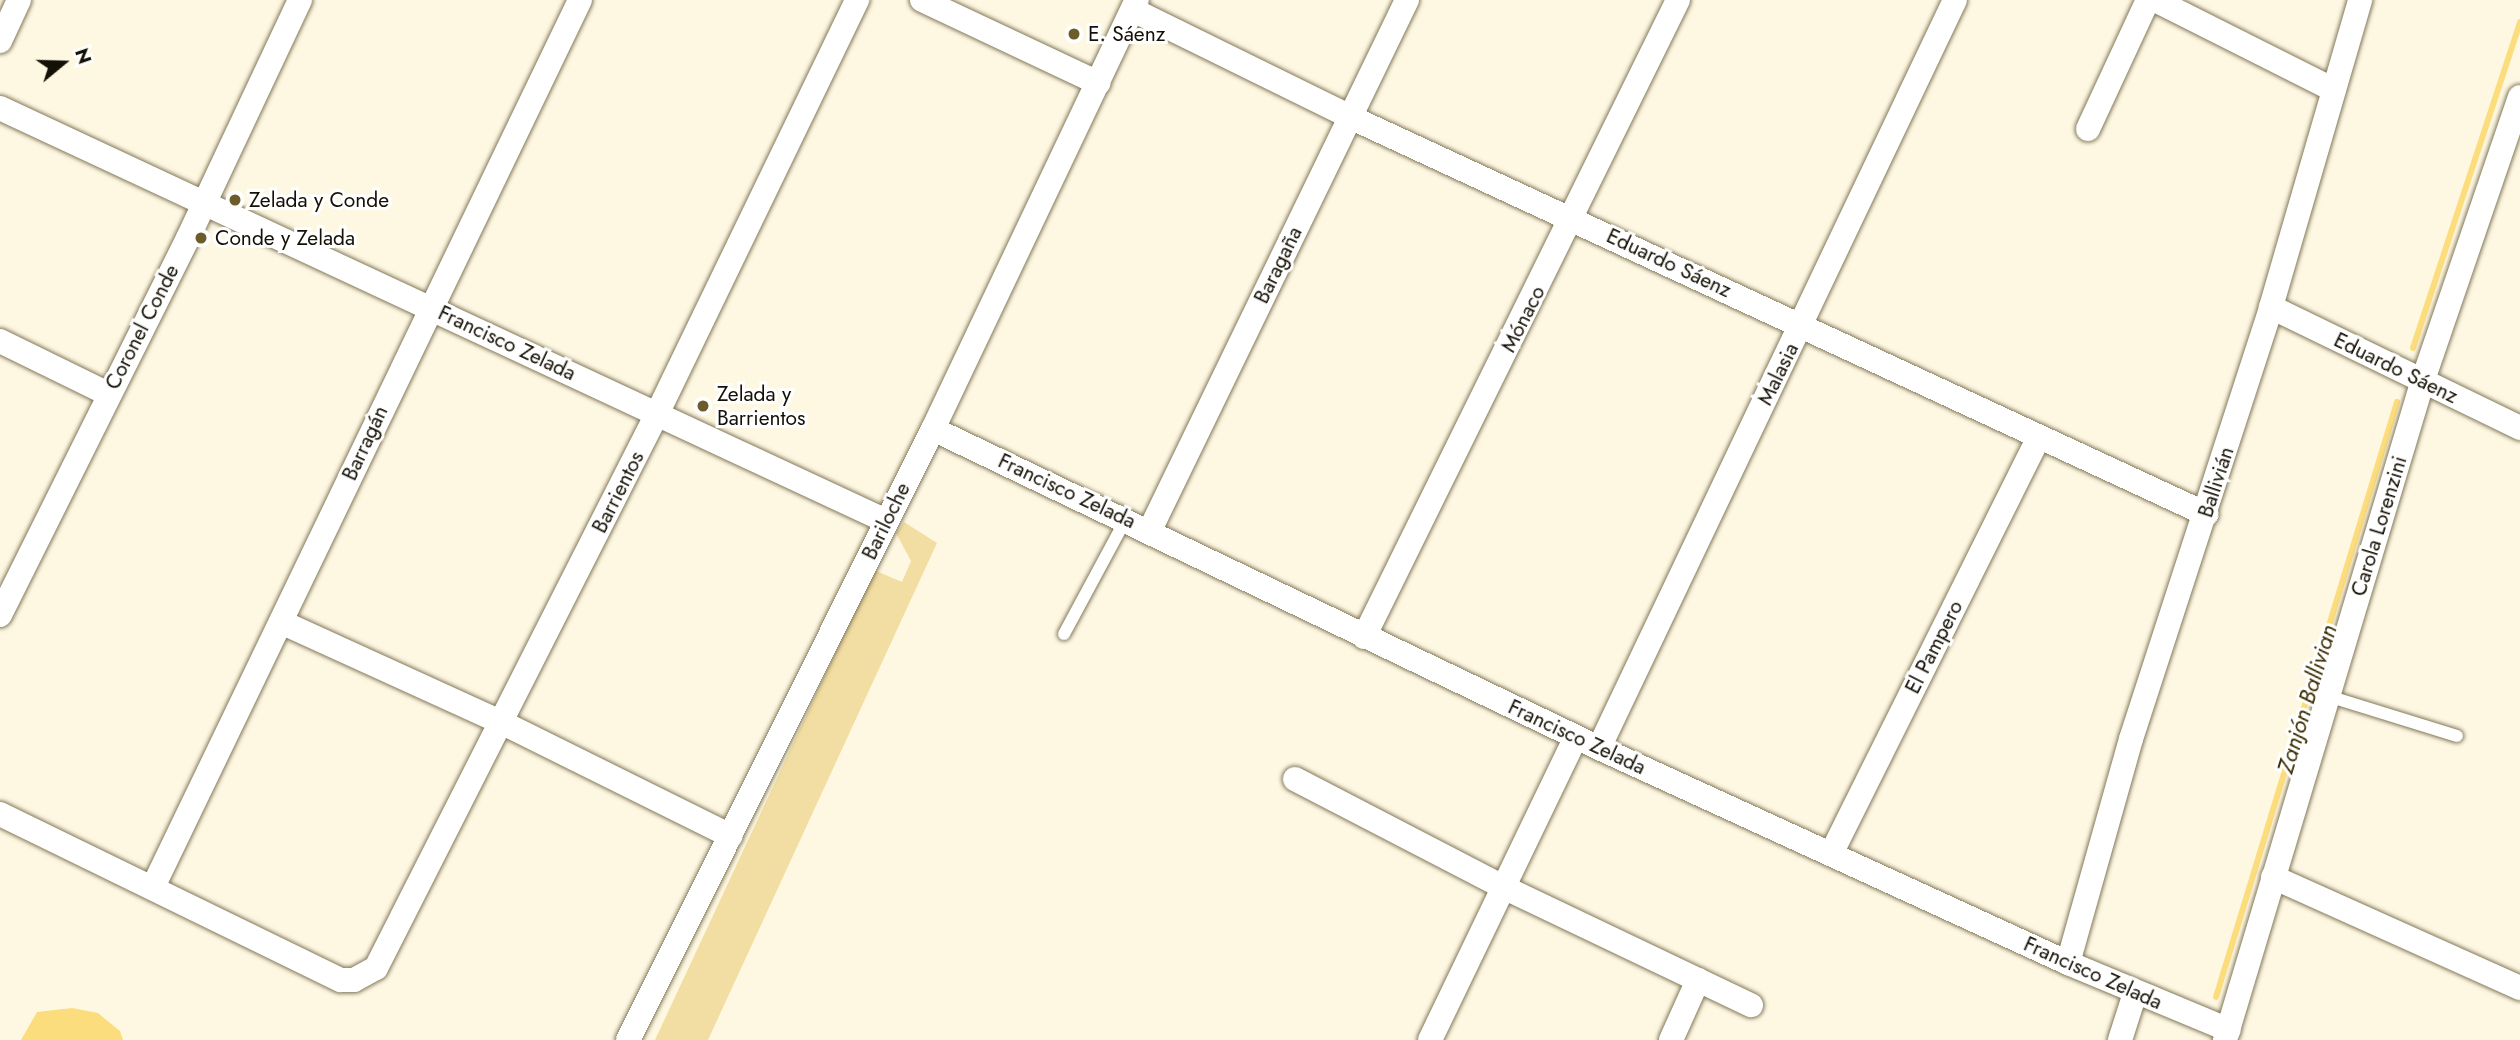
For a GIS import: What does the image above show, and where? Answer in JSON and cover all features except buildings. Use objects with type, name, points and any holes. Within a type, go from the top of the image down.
[{"type":"street","points":[[0,41],[19,0]]},
{"type":"street","name":"Coronel Conde","points":[[0,615],[9,575],[108,394],[300,0]]},
{"type":"street","name":"Barragán","points":[[153,887],[281,622],[428,307],[579,0]]},
{"type":"street","name":"Barrientos","points":[[153,887],[341,981],[366,976],[383,959],[658,412],[857,0]]},
{"type":"street","points":[[922,0],[1098,83]]},
{"type":"street","name":"Baragaña","points":[[1150,530],[1407,0]]},
{"type":"street","name":"Mónaco","points":[[1364,636],[1573,219],[1678,0]]},
{"type":"street","name":"Malasia","points":[[1599,748],[1955,0]]},
{"type":"street","points":[[2088,129],[2148,0]]},
{"type":"street","points":[[2155,0],[2334,90]]},
{"type":"street","name":"Ballivián","points":[[2068,963],[2131,739],[2271,307],[2360,0]]},
{"type":"street","name":"Bariloche","points":[[628,1040],[933,429],[1135,5]]},
{"type":"street","name":"Eduardo Sáenz","points":[[1135,5],[1350,117],[1802,324],[2038,439],[2206,514]]},
{"type":"street","name":"Carola Lorenzini","points":[[2227,1035],[2423,380],[2520,97]]},
{"type":"street","name":"Francisco Zelada","points":[[0,108],[658,412],[886,522]]},
{"type":"street","name":"Eduardo Sáenz","points":[[2271,307],[2520,428]]},
{"type":"street","points":[[0,341],[108,394]]},
{"type":"street","name":"Francisco Zelada","points":[[933,429],[1150,530],[1599,748],[2227,1035]]},
{"type":"street","name":"El Pampero","points":[[1831,854],[2038,439]]},
{"type":"street","points":[[281,622],[503,723],[731,836]]},
{"type":"street","points":[[1430,1040],[1576,737]]},
{"type":"street","points":[[1294,779],[1502,886],[1751,1004]]},
{"type":"street","points":[[0,814],[153,887]]},
{"type":"street","points":[[2273,877],[2520,988]]},
{"type":"street","points":[[1671,1040],[1698,979]]},
{"type":"street","points":[[2120,1040],[2135,993]]},
{"type":"lane","points":[[1064,634],[1127,519]]},
{"type":"lane","points":[[2328,696],[2457,736]]},
{"type":"shaded area","points":[[904,522],[937,543],[708,1040],[655,1040],[874,570],[902,582],[911,561],[896,533]]},
{"type":"shaded area","points":[[72,1008],[98,1013],[120,1031],[123,1040],[21,1040],[37,1012]]},
{"type":"waterway","name":"Zanjón Ballivian","points":[[2413,348],[2520,22]]},
{"type":"waterway","name":"Zanjón Ballivian","points":[[2216,997],[2397,402]]},
{"type":"place","name":"E. Sáenz","points":[[1074,34]]},
{"type":"place","name":"Zelada y Conde","points":[[235,200]]},
{"type":"place","name":"Conde y Zelada","points":[[201,238]]},
{"type":"place","name":"Zelada y Barrientos","points":[[703,406]]}]
